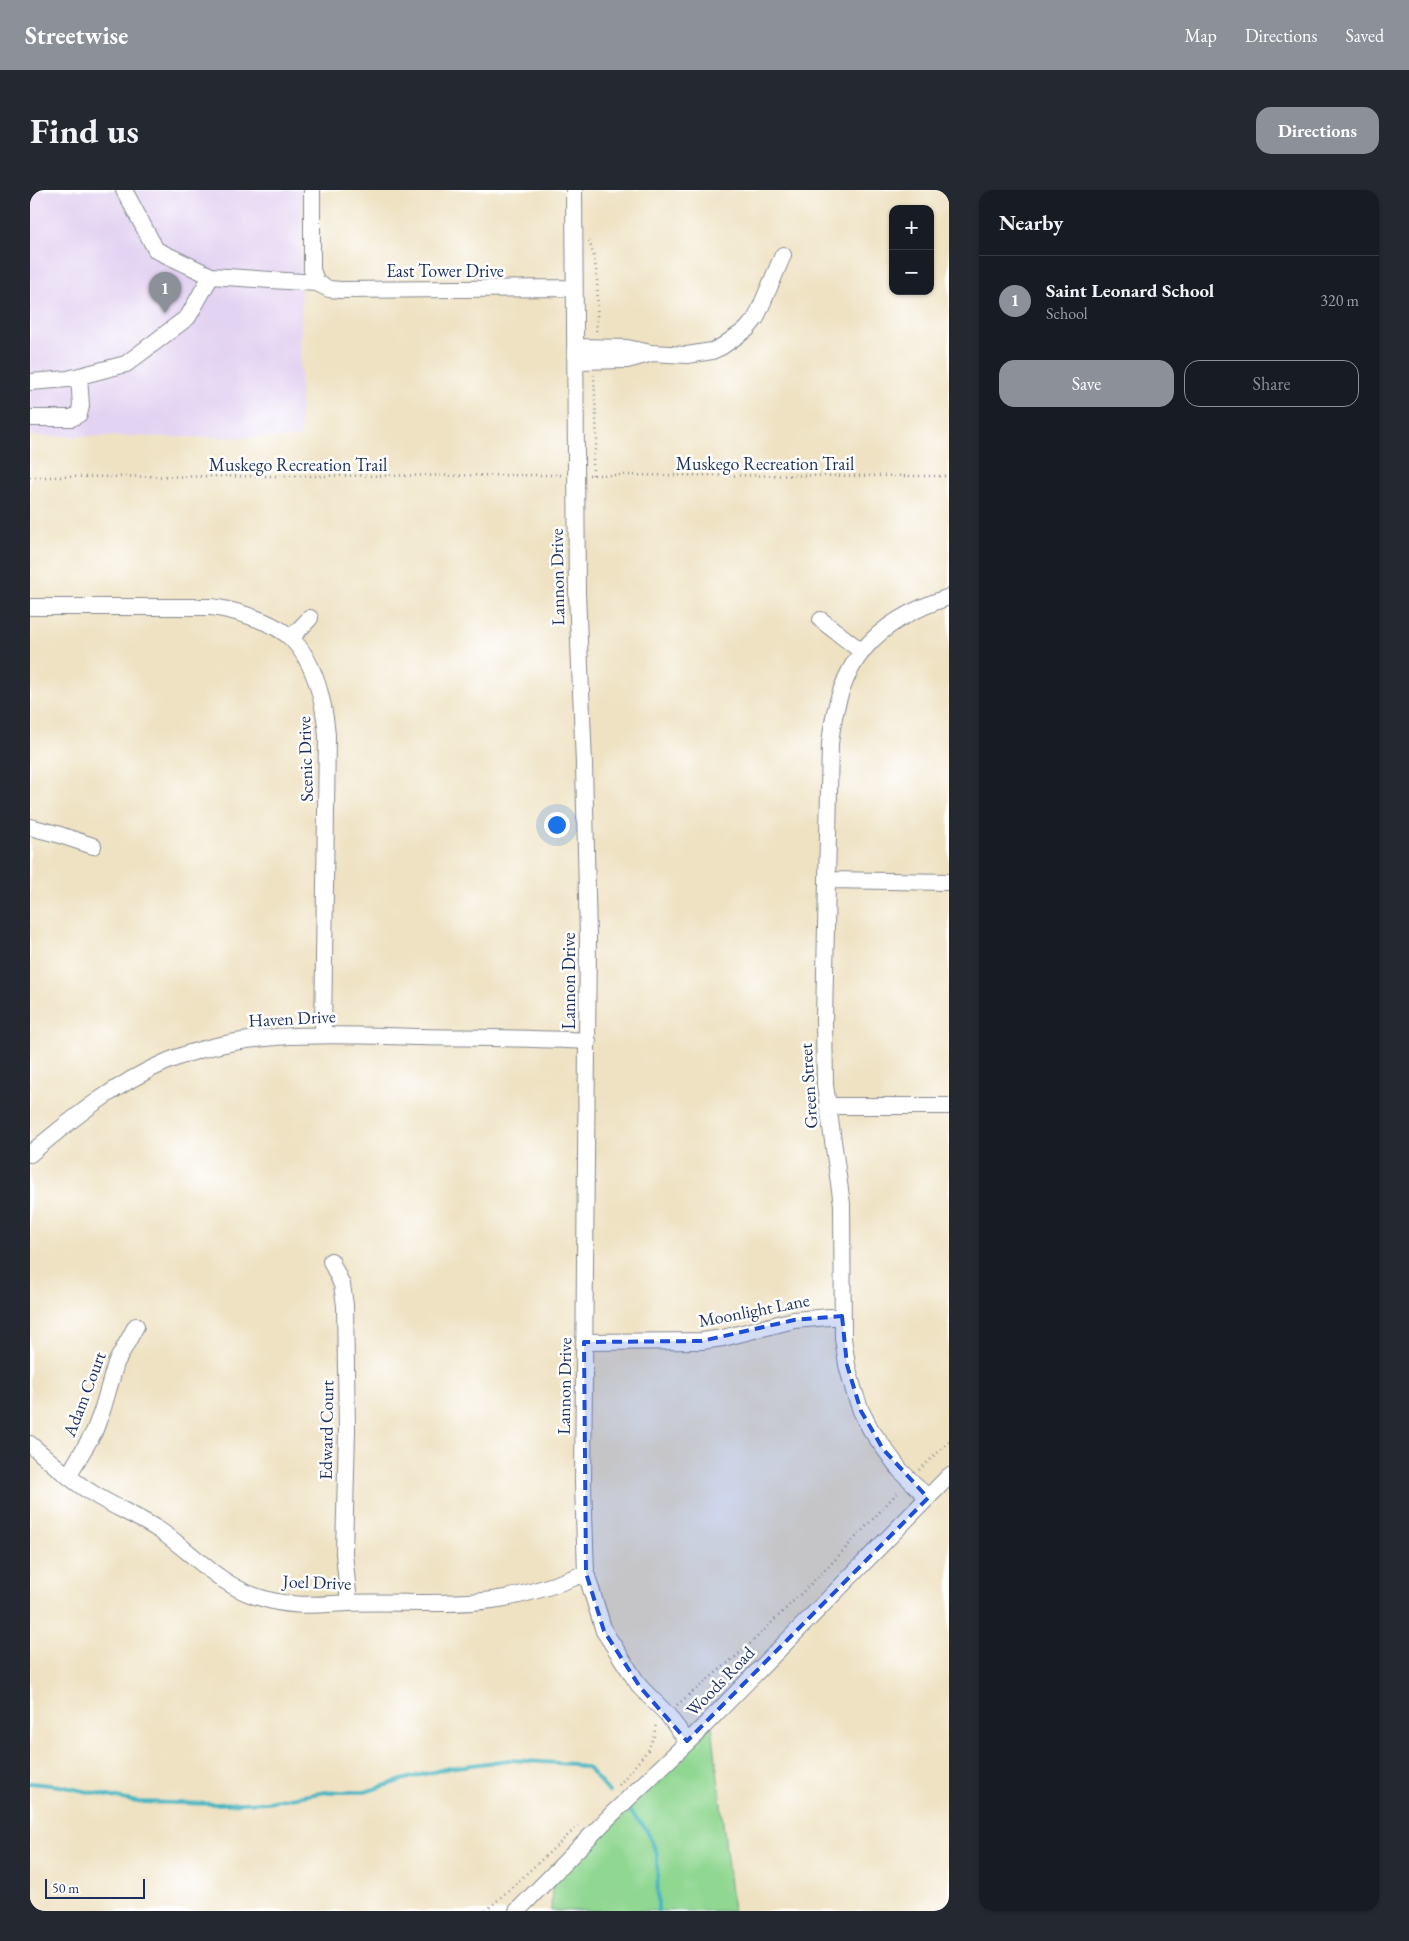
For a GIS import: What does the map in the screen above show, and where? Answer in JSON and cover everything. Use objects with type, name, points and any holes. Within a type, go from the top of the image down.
[{"type":"street","points":[[30,382],[68,379],[126,364],[188,317],[211,276],[156,250],[124,190]]},
{"type":"street","points":[[312,190],[312,270],[317,283]]},
{"type":"street","name":"Lannon Drive","points":[[574,190],[577,593],[585,784],[588,938],[583,1484],[586,1573],[604,1631],[640,1688],[667,1714],[688,1741]]},
{"type":"street","points":[[576,354],[627,348],[651,353],[687,355],[712,351],[736,338],[756,318],[783,255]]},
{"type":"street","name":"East Tower Drive","points":[[211,276],[317,283],[330,289],[340,290],[574,288]]},
{"type":"street","points":[[30,418],[72,418],[79,414],[81,406],[79,376]]},
{"type":"street","points":[[822,620],[861,651],[904,616],[924,605],[949,596]]},
{"type":"street","name":"Scenic Drive","points":[[30,606],[211,607],[243,614],[271,626],[291,638],[310,664],[326,718],[328,751],[323,1035]]},
{"type":"street","points":[[291,638],[310,618]]},
{"type":"street","name":"Green Street","points":[[861,651],[844,681],[837,699],[832,721],[830,744],[824,1019],[827,1106],[842,1204],[842,1316],[847,1365],[861,1411],[883,1449],[900,1470],[928,1498]]},
{"type":"street","points":[[30,827],[92,846]]},
{"type":"street","points":[[828,880],[949,882]]},
{"type":"street","name":"Haven Drive","points":[[30,1154],[98,1099],[168,1061],[212,1046],[272,1037],[323,1035],[588,1041]]},
{"type":"street","points":[[827,1106],[949,1106]]},
{"type":"street","name":"Edward Court","points":[[331,1261],[342,1285],[345,1305],[346,1430],[344,1553],[349,1603]]},
{"type":"street","name":"Moonlight Lane","points":[[584,1342],[656,1343],[702,1341],[723,1338],[794,1320],[842,1316]]},
{"type":"street","name":"Adam Court","points":[[68,1476],[94,1432],[116,1363],[136,1326]]},
{"type":"street","name":"Joel Drive","points":[[30,1444],[68,1476],[92,1493],[160,1531],[219,1577],[252,1595],[288,1604],[309,1606],[349,1603],[491,1600],[516,1596],[586,1573]]},
{"type":"street","name":"Woods Road","points":[[517,1911],[612,1814],[694,1736],[949,1476]]},
{"type":"path","points":[[589,239],[594,253],[596,269],[597,321],[595,339]]},
{"type":"path","points":[[593,475],[593,458],[597,441],[594,368]]},
{"type":"path","name":"Muskego Recreation Trail","points":[[30,477],[566,475]]},
{"type":"path","name":"Muskego Recreation Trail","points":[[587,475],[949,476]]},
{"type":"path","points":[[916,1473],[949,1442]]},
{"type":"path","points":[[677,1704],[746,1648],[829,1566],[906,1484]]},
{"type":"path","points":[[616,1789],[648,1750],[654,1736],[655,1723],[657,1722]]},
{"type":"path","points":[[486,1911],[584,1820]]},
{"type":"highlighted area","points":[[842,1316],[847,1365],[861,1411],[883,1449],[928,1498],[687,1741],[640,1687],[604,1631],[586,1573],[584,1342],[702,1341],[794,1320]]},
{"type":"shaded area","points":[[30,190],[302,190],[300,438],[30,436]]},
{"type":"green space","points":[[712,1725],[733,1911],[551,1911],[552,1885]]},
{"type":"waterway","points":[[30,1783],[60,1786],[137,1802],[218,1804],[267,1802],[326,1792],[365,1792],[405,1779],[449,1768],[510,1760],[573,1764],[589,1769],[609,1792]]},
{"type":"waterway","points":[[628,1809],[646,1829],[657,1854],[658,1911]]},
{"type":"place","name":"Saint Leonard School","points":[[165,313]]}]
